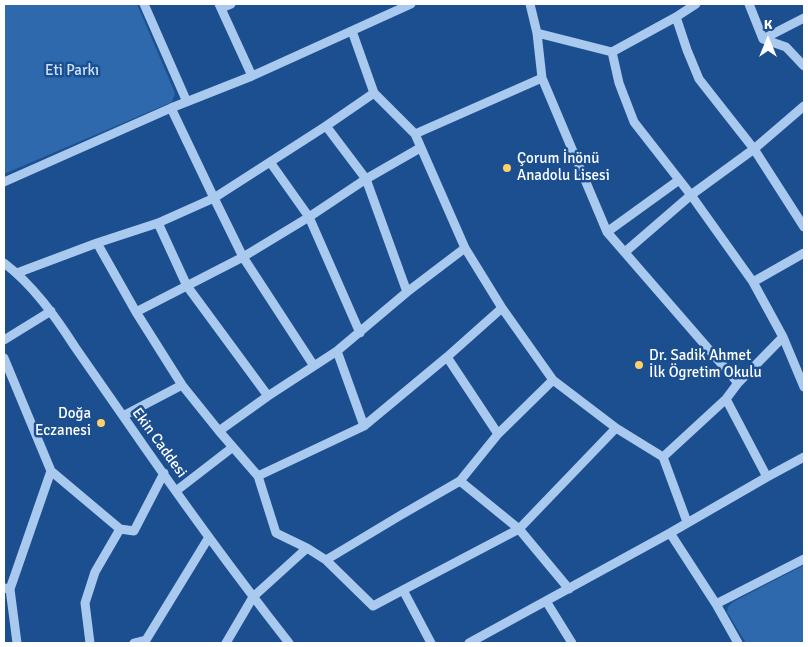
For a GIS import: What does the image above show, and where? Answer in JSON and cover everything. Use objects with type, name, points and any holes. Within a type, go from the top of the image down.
[{"type":"street","points":[[144,4],[187,102]]},
{"type":"street","points":[[231,4],[220,6],[252,76]]},
{"type":"street","points":[[4,182],[171,108],[252,76],[411,4]]},
{"type":"street","points":[[530,4],[537,33],[542,78],[607,232],[738,383]]},
{"type":"street","points":[[537,33],[612,52],[696,4]]},
{"type":"street","points":[[749,4],[763,39],[786,47],[804,66]]},
{"type":"street","points":[[676,17],[699,79],[754,149],[804,227]]},
{"type":"street","points":[[763,39],[804,18]]},
{"type":"street","points":[[352,31],[374,93],[415,134],[464,248],[502,308],[553,380],[616,428],[663,457],[687,522]]},
{"type":"street","points":[[612,52],[619,83],[634,122],[691,195],[753,282],[783,337],[804,387]]},
{"type":"street","points":[[415,134],[542,78]]},
{"type":"street","points":[[17,273],[158,223],[214,198],[374,93]]},
{"type":"street","points":[[625,252],[691,195],[754,149],[804,106]]},
{"type":"street","points":[[171,108],[243,257],[314,366]]},
{"type":"street","points":[[326,126],[366,179],[407,292]]},
{"type":"street","points":[[136,312],[243,257],[309,217],[366,179],[420,148]]},
{"type":"street","points":[[270,162],[309,217],[360,333]]},
{"type":"street","points":[[607,232],[679,180]]},
{"type":"street","points":[[158,223],[187,286],[268,396]]},
{"type":"street","points":[[98,243],[136,312],[182,385],[258,476],[276,533],[307,548],[326,560],[373,606],[519,529],[616,428]]},
{"type":"street","points":[[219,431],[337,351],[407,292],[464,248]]},
{"type":"street","points":[[753,282],[804,253]]},
{"type":"street","name":"Ekin Caddesi","points":[[4,263],[17,273],[51,311],[176,491],[289,643]]},
{"type":"street","points":[[258,476],[364,426],[502,308]]},
{"type":"street","points":[[4,340],[51,311]]},
{"type":"street","points":[[663,457],[726,399],[738,383],[783,337]]},
{"type":"street","points":[[337,351],[364,426]]},
{"type":"street","points":[[447,357],[498,434]]},
{"type":"street","points":[[4,358],[51,471],[120,529],[134,531],[164,474]]},
{"type":"street","points":[[326,560],[460,481],[498,434],[553,380]]},
{"type":"street","points":[[123,416],[182,385]]},
{"type":"street","points":[[726,399],[767,477]]},
{"type":"street","points":[[176,491],[233,447]]},
{"type":"street","points":[[469,643],[804,457]]},
{"type":"street","points":[[16,643],[7,588],[51,471]]},
{"type":"street","points":[[460,481],[519,529],[569,589]]},
{"type":"street","points":[[90,643],[85,603],[95,572],[120,529]]},
{"type":"street","points":[[670,533],[716,604],[738,643]]},
{"type":"street","points":[[134,643],[146,640],[209,537]]},
{"type":"street","points":[[226,643],[253,597],[307,548]]},
{"type":"street","points":[[716,604],[804,559]]},
{"type":"street","points":[[403,590],[431,643]]},
{"type":"street","points":[[546,601],[572,643]]},
{"type":"green space","name":"Eti Parkı","points":[[4,4],[137,4],[175,93],[172,102],[4,174]]},
{"type":"green space","points":[[804,565],[804,643],[746,643],[727,612],[728,607],[733,602]]},
{"type":"place","name":"Çorum İnönü Anadolu Lisesi","points":[[507,168]]},
{"type":"place","name":"Dr. Sadik Ahmet İlk Ögretim Okulu","points":[[639,365]]},
{"type":"place","name":"Doğa Eczanesi","points":[[101,423]]}]
